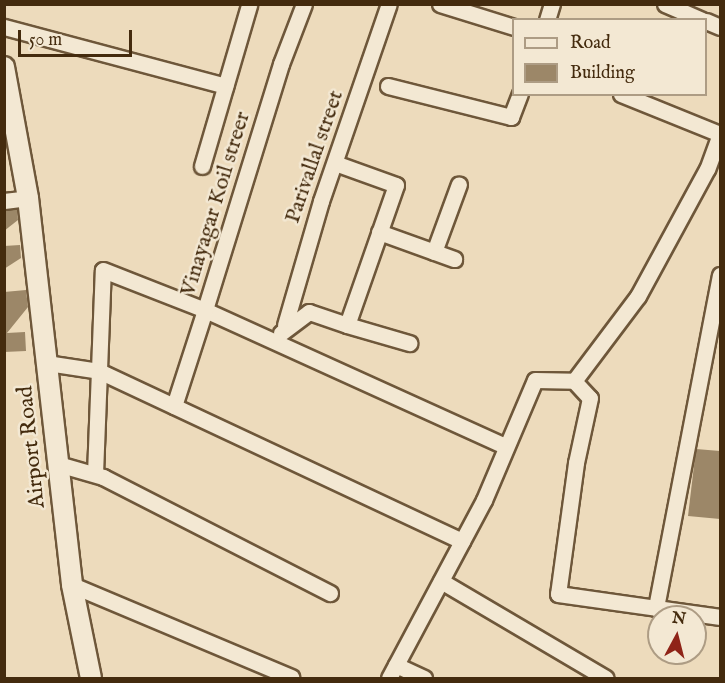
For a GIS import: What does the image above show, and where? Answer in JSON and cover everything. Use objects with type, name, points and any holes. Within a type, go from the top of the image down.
[{"type":"street","name":"Vinayagar Koil streer","points":[[304,4],[281,64],[205,310],[505,446]]},
{"type":"street","name":"Parivallal street","points":[[276,343],[285,325],[335,163],[389,4]]},
{"type":"street","points":[[440,4],[512,27]]},
{"type":"street","points":[[665,4],[699,18]]},
{"type":"street","points":[[202,165],[249,5]]},
{"type":"street","points":[[4,27],[225,86]]},
{"type":"street","name":"Airport Road","points":[[4,67],[28,198],[72,585],[91,678]]},
{"type":"street","points":[[388,86],[511,117],[519,96]]},
{"type":"street","points":[[574,381],[638,296],[707,169],[720,134],[626,96]]},
{"type":"street","points":[[335,163],[396,184],[347,325]]},
{"type":"street","points":[[434,252],[459,184]]},
{"type":"street","points":[[4,201],[28,198]]},
{"type":"street","points":[[379,232],[454,260]]},
{"type":"street","points":[[95,474],[103,270],[205,310],[174,406]]},
{"type":"street","points":[[657,605],[715,336],[720,275]]},
{"type":"street","points":[[285,325],[298,324],[309,312],[409,343]]},
{"type":"street","points":[[47,363],[99,371],[462,541]]},
{"type":"street","points":[[424,678],[392,672],[462,541],[535,380],[574,381],[590,398],[576,463],[558,594],[647,607]]},
{"type":"street","points":[[58,464],[95,474],[330,592]]},
{"type":"street","points":[[441,581],[606,678]]},
{"type":"street","points":[[72,585],[291,677]]},
{"type":"building","points":[[17,209],[18,220],[4,231],[4,211]]},
{"type":"building","points":[[20,245],[21,258],[4,269],[4,246]]},
{"type":"building","points":[[26,290],[28,307],[7,333],[25,332],[26,351],[4,352],[4,292]]},
{"type":"building","points":[[696,449],[720,451],[720,519],[688,516]]}]
